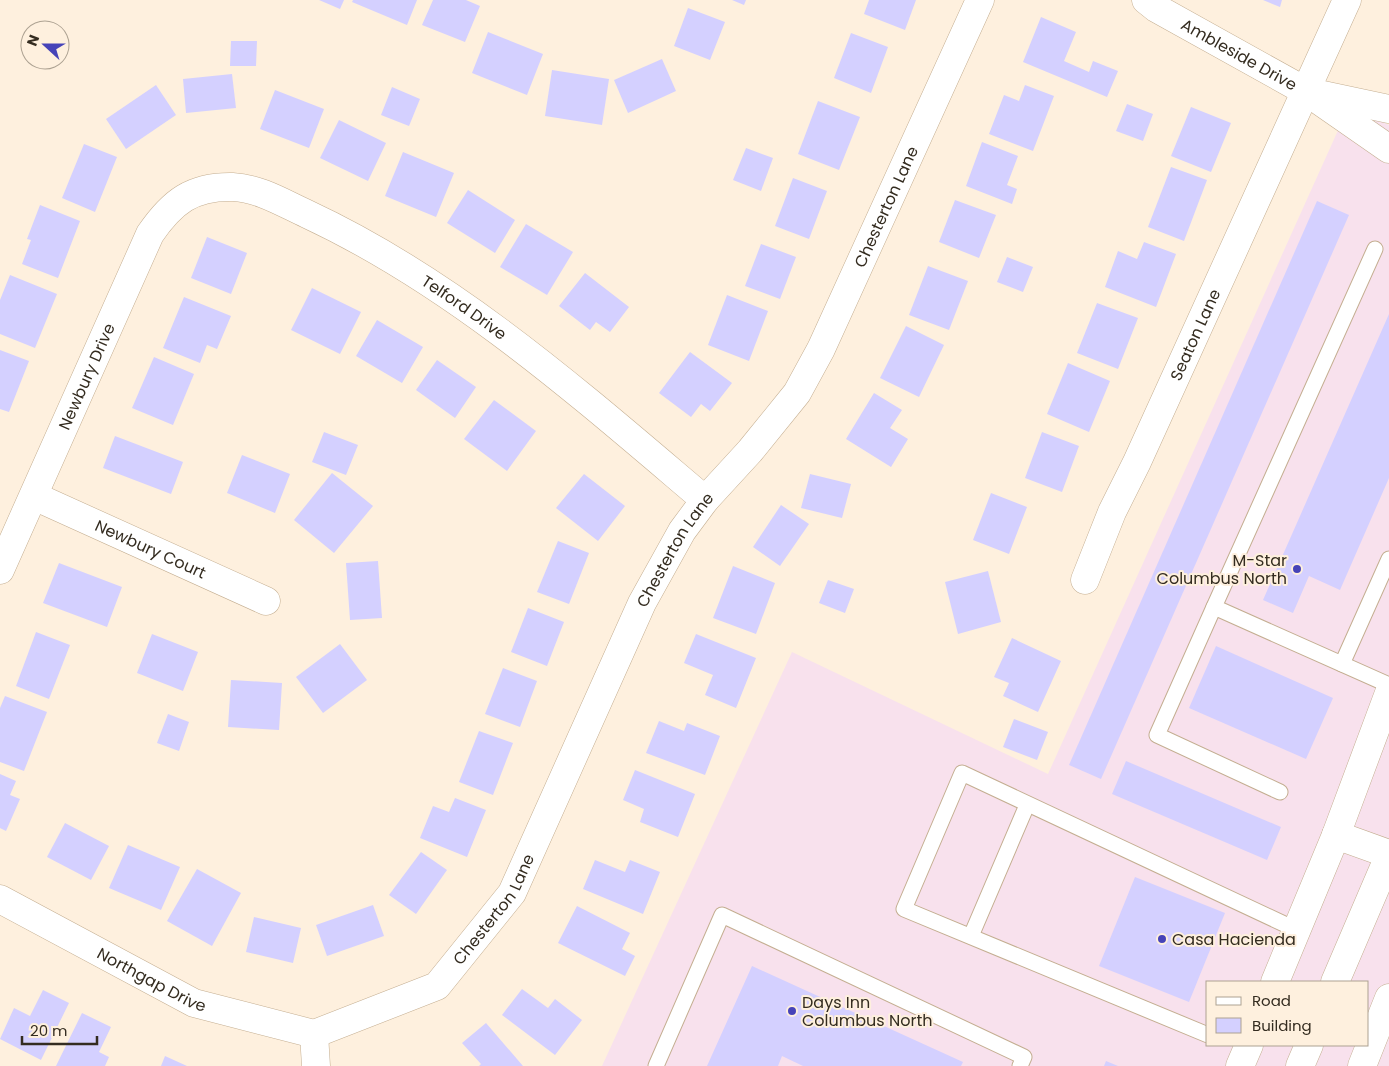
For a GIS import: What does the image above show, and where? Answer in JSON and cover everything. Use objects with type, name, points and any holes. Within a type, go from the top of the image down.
[{"type":"street","name":"Chesterton Lane","points":[[314,1034],[437,986],[512,893],[642,602],[682,531],[704,500],[750,451],[797,393],[821,349],[980,0]]},
{"type":"street","name":"Ambleside Drive","points":[[1146,0],[1156,8],[1306,92],[1389,149]]},
{"type":"street","name":"Seaton Lane","points":[[1085,580],[1112,512],[1347,0]]},
{"type":"street","name":"Ambleside Drive","points":[[1306,92],[1389,109]]},
{"type":"street","name":"Telford Drive","points":[[189,194],[218,187],[236,187],[269,196],[337,228],[449,296],[581,396],[704,500]]},
{"type":"street","name":"Newbury Drive","points":[[0,570],[150,234],[162,216],[180,199],[189,194]]},
{"type":"street","name":"Newbury Court","points":[[34,496],[266,601]]},
{"type":"street","points":[[1275,981],[1336,835],[1389,693]]},
{"type":"street","points":[[1336,835],[1389,855],[1336,981]]},
{"type":"street","name":"Northgap Drive","points":[[0,899],[194,1003],[314,1034]]},
{"type":"street","points":[[1362,1066],[1389,998]]},
{"type":"street","points":[[314,1034],[316,1066]]},
{"type":"street","points":[[1300,1066],[1309,1046]]},
{"type":"lane","points":[[1280,792],[1157,735],[1375,249]]},
{"type":"lane","points":[[1342,664],[1389,559]]},
{"type":"lane","points":[[1214,607],[1389,685]]},
{"type":"lane","points":[[1206,1034],[904,909],[962,773],[1296,930]]},
{"type":"lane","points":[[971,936],[1027,805]]},
{"type":"lane","points":[[656,1066],[722,915],[1024,1057],[1020,1066]]},
{"type":"shaded area","points":[[1349,106],[1389,125],[1389,1066],[602,1066],[792,652],[1048,774]]},
{"type":"building","points":[[319,0],[344,0],[340,9]]},
{"type":"building","points":[[353,0],[417,0],[407,25],[352,2]]},
{"type":"building","points":[[433,0],[466,0],[480,6],[465,42],[422,25]]},
{"type":"building","points":[[732,0],[746,0],[744,5]]},
{"type":"building","points":[[869,0],[916,0],[905,30],[864,14]]},
{"type":"building","points":[[1263,0],[1282,0],[1280,7]]},
{"type":"building","points":[[688,8],[725,22],[710,60],[674,46]]},
{"type":"building","points":[[1041,17],[1076,32],[1064,61],[1089,72],[1093,61],[1118,71],[1107,97],[1023,62]]},
{"type":"building","points":[[488,32],[543,54],[527,95],[472,73]]},
{"type":"building","points":[[851,33],[888,47],[871,93],[834,78]]},
{"type":"building","points":[[231,41],[257,41],[256,66],[230,66]]},
{"type":"building","points":[[662,59],[676,91],[628,113],[614,80]]},
{"type":"building","points":[[552,70],[609,79],[602,125],[545,116]]},
{"type":"building","points":[[232,74],[236,108],[186,113],[183,79]]},
{"type":"building","points":[[156,85],[176,115],[126,149],[106,119]]},
{"type":"building","points":[[1025,85],[1054,96],[1033,151],[989,134],[1004,95],[1019,101]]},
{"type":"building","points":[[392,87],[420,99],[409,126],[381,115]]},
{"type":"building","points":[[275,90],[324,109],[309,148],[260,129]]},
{"type":"building","points":[[818,101],[860,117],[839,170],[798,154]]},
{"type":"building","points":[[1127,104],[1153,114],[1143,141],[1116,131]]},
{"type":"building","points":[[1191,107],[1231,123],[1211,172],[1171,156]]},
{"type":"building","points":[[339,120],[386,143],[368,181],[320,158]]},
{"type":"building","points":[[982,142],[1018,156],[1007,185],[1017,189],[1012,204],[966,186]]},
{"type":"building","points":[[84,144],[117,157],[95,212],[62,198]]},
{"type":"building","points":[[746,148],[773,158],[761,191],[733,180]]},
{"type":"building","points":[[403,152],[454,173],[436,217],[385,196]]},
{"type":"building","points":[[1171,167],[1207,180],[1184,241],[1148,227]]},
{"type":"building","points":[[793,178],[827,191],[809,239],[775,226]]},
{"type":"building","points":[[468,190],[515,220],[495,253],[447,223]]},
{"type":"building","points":[[955,200],[996,215],[979,258],[939,242]]},
{"type":"building","points":[[1317,201],[1349,215],[1101,779],[1069,765]]},
{"type":"building","points":[[40,205],[80,221],[58,278],[22,264],[31,240],[27,239]]},
{"type":"building","points":[[526,224],[573,252],[547,295],[500,267]]},
{"type":"building","points":[[207,237],[247,253],[231,294],[191,278]]},
{"type":"building","points":[[1144,242],[1176,254],[1156,307],[1105,287],[1118,251],[1137,259]]},
{"type":"building","points":[[761,244],[796,257],[780,299],[745,286]]},
{"type":"building","points":[[1007,257],[1033,267],[1023,292],[997,282]]},
{"type":"building","points":[[928,266],[968,281],[949,330],[909,315]]},
{"type":"building","points":[[585,273],[629,307],[610,332],[596,322],[590,330],[559,306]]},
{"type":"building","points":[[10,275],[57,294],[35,348],[0,334],[0,300]]},
{"type":"building","points":[[312,288],[361,312],[340,354],[291,330]]},
{"type":"building","points":[[727,295],[768,311],[749,361],[708,345]]},
{"type":"building","points":[[184,297],[231,316],[217,349],[207,345],[200,363],[163,348]]},
{"type":"building","points":[[1097,303],[1138,318],[1118,369],[1077,353]]},
{"type":"building","points":[[1389,314],[1389,478],[1340,590],[1309,576],[1293,613],[1263,600]]},
{"type":"building","points":[[377,320],[423,347],[402,383],[356,356]]},
{"type":"building","points":[[906,326],[944,345],[919,397],[880,378]]},
{"type":"building","points":[[0,350],[29,361],[9,412],[0,409]]},
{"type":"building","points":[[690,352],[732,383],[710,411],[701,404],[691,417],[659,393]]},
{"type":"building","points":[[154,357],[194,374],[173,425],[132,408]]},
{"type":"building","points":[[437,360],[476,387],[455,418],[416,390]]},
{"type":"building","points":[[1068,363],[1110,381],[1089,432],[1047,414]]},
{"type":"building","points":[[874,393],[902,410],[890,428],[908,439],[891,467],[846,439]]},
{"type":"building","points":[[494,400],[536,431],[507,471],[464,439]]},
{"type":"building","points":[[324,432],[358,445],[346,475],[312,462]]},
{"type":"building","points":[[1042,432],[1079,446],[1062,492],[1025,478]]},
{"type":"building","points":[[115,436],[183,462],[171,494],[103,468]]},
{"type":"building","points":[[242,455],[290,474],[275,513],[227,493]]},
{"type":"building","points":[[332,473],[373,506],[334,553],[294,520]]},
{"type":"building","points":[[584,474],[625,506],[598,541],[556,508]]},
{"type":"building","points":[[810,474],[851,484],[842,518],[801,508]]},
{"type":"building","points":[[991,493],[1027,507],[1009,554],[973,540]]},
{"type":"building","points":[[781,505],[809,524],[780,566],[753,547]]},
{"type":"building","points":[[558,541],[589,553],[569,604],[537,592]]},
{"type":"building","points":[[378,561],[382,618],[350,620],[346,563]]},
{"type":"building","points":[[59,563],[122,587],[107,627],[43,603]]},
{"type":"building","points":[[733,566],[775,583],[756,634],[713,618]]},
{"type":"building","points":[[988,571],[1001,622],[958,634],[945,582]]},
{"type":"building","points":[[828,580],[854,589],[845,613],[819,603]]},
{"type":"building","points":[[528,608],[564,622],[547,666],[511,652]]},
{"type":"building","points":[[36,632],[70,645],[49,699],[16,686]]},
{"type":"building","points":[[152,634],[198,652],[183,691],[137,673]]},
{"type":"building","points":[[696,634],[756,658],[736,708],[705,695],[713,675],[684,663]]},
{"type":"building","points":[[1012,638],[1061,661],[1038,712],[1003,696],[1009,683],[994,677]]},
{"type":"building","points":[[340,644],[367,680],[323,713],[296,677]]},
{"type":"building","points":[[1216,646],[1333,698],[1306,759],[1189,708]]},
{"type":"building","points":[[503,668],[537,681],[520,727],[485,714]]},
{"type":"building","points":[[231,680],[282,683],[279,730],[228,727]]},
{"type":"building","points":[[5,696],[47,712],[24,771],[0,762],[0,708]]},
{"type":"building","points":[[168,714],[189,722],[179,751],[157,743]]},
{"type":"building","points":[[1014,719],[1048,732],[1037,760],[1003,747]]},
{"type":"building","points":[[659,721],[684,731],[687,723],[720,736],[705,775],[646,753]]},
{"type":"building","points":[[479,731],[513,743],[493,795],[459,782]]},
{"type":"building","points":[[1126,761],[1281,827],[1267,860],[1112,794]]},
{"type":"building","points":[[635,770],[695,794],[678,837],[640,822],[644,809],[623,800]]},
{"type":"building","points":[[0,774],[16,781],[10,795],[20,799],[6,831],[0,828]]},
{"type":"building","points":[[455,798],[486,810],[467,857],[420,838],[433,806],[449,812]]},
{"type":"building","points":[[65,823],[109,846],[91,880],[47,857]]},
{"type":"building","points":[[128,845],[180,867],[161,910],[109,888]]},
{"type":"building","points":[[421,852],[447,870],[416,914],[389,895]]},
{"type":"building","points":[[595,860],[625,872],[630,860],[660,872],[643,914],[583,889]]},
{"type":"building","points":[[197,869],[241,893],[212,946],[167,921]]},
{"type":"building","name":"Casa Hacienda","points":[[1135,877],[1225,913],[1189,1002],[1099,966]]},
{"type":"building","points":[[373,905],[384,936],[327,956],[316,925]]},
{"type":"building","points":[[577,906],[630,933],[622,949],[635,956],[625,976],[558,943]]},
{"type":"building","points":[[254,917],[301,928],[293,963],[246,952]]},
{"type":"building","name":"Days Inn Columbus North","points":[[752,966],[963,1062],[961,1066],[803,1066],[782,1056],[778,1066],[707,1066]]},
{"type":"building","points":[[522,989],[548,1008],[555,999],[582,1020],[555,1055],[502,1015]]},
{"type":"building","points":[[43,990],[69,1003],[41,1060],[0,1039],[14,1008],[30,1016]]},
{"type":"building","points":[[82,1013],[111,1027],[99,1052],[109,1057],[105,1066],[56,1066]]},
{"type":"building","points":[[486,1023],[523,1066],[479,1066],[481,1064],[462,1043]]},
{"type":"building","points":[[165,1056],[187,1066],[161,1066]]},
{"type":"building","points":[[1106,1061],[1118,1066],[1104,1066]]},
{"type":"place","name":"M-Star Columbus North","points":[[1297,569]]},
{"type":"place","name":"Casa Hacienda","points":[[1162,939]]},
{"type":"place","name":"Days Inn Columbus North","points":[[792,1011]]}]
